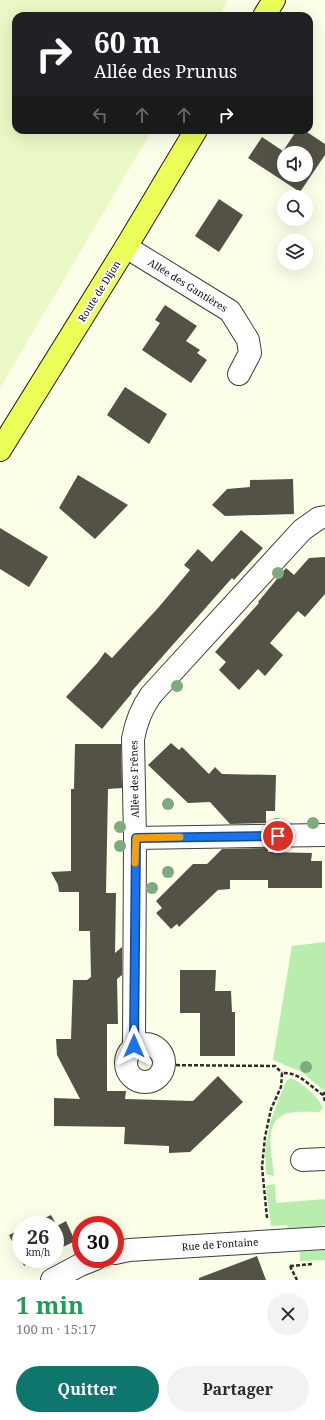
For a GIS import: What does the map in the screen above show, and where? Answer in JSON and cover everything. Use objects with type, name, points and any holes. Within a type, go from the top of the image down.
[{"type":"main road","points":[[266,12],[274,0]]},
{"type":"main road","name":"Route de Dijon","points":[[0,450],[126,248],[194,134]]},
{"type":"street","name":"Allée des Gantières","points":[[126,248],[230,311],[248,340],[250,353],[239,374]]},
{"type":"street","name":"Allée des Frênes","points":[[164,1065],[162,1071],[154,1079],[147,1082],[141,1082],[130,1075],[125,1063],[129,1051],[134,1046],[136,838],[133,739],[136,726],[145,704],[151,695],[302,530],[319,518],[325,518]]},
{"type":"street","points":[[136,838],[325,835]]},
{"type":"street","points":[[134,1046],[146,1043],[152,1044],[161,1052],[164,1065]]},
{"type":"street","points":[[302,1160],[325,1159]]},
{"type":"street","name":"Rue de Fontaine","points":[[124,1251],[325,1238]]},
{"type":"street","points":[[52,1280],[74,1268]]},
{"type":"path","points":[[164,1065],[275,1066],[282,1073],[281,1087],[271,1109],[265,1137],[262,1167],[263,1189],[267,1210]]},
{"type":"path","points":[[282,1073],[289,1072],[300,1076],[323,1095],[325,1101]]},
{"type":"path","points":[[290,1266],[318,1264]]},
{"type":"green space","points":[[0,0],[228,0],[221,12],[12,12],[12,134],[150,134],[0,388]]},
{"type":"green space","points":[[325,942],[325,1090],[302,1072],[273,1060],[292,946]]},
{"type":"green space","points":[[291,1078],[310,1091],[318,1099],[323,1108],[319,1112],[289,1113],[278,1118],[273,1125],[270,1141],[274,1176],[266,1174],[265,1151],[271,1120],[286,1081]]},
{"type":"green space","points":[[275,1184],[276,1203],[325,1199],[325,1224],[317,1228],[302,1230],[288,1230],[287,1225],[271,1226],[266,1186]]},
{"type":"green space","points":[[325,1250],[325,1260],[300,1261],[300,1252]]},
{"type":"building","points":[[294,134],[310,134],[325,144],[325,155],[313,173],[313,146],[286,146]]},
{"type":"building","points":[[262,137],[277,147],[277,177],[248,158]]},
{"type":"building","points":[[285,182],[307,182],[301,190],[297,190]]},
{"type":"building","points":[[219,199],[243,215],[219,252],[195,236]]},
{"type":"building","points":[[165,305],[197,326],[186,341],[200,350],[197,353],[207,360],[191,383],[142,350],[160,323],[155,320]]},
{"type":"building","points":[[125,387],[167,414],[149,444],[107,415]]},
{"type":"building","points":[[78,475],[128,505],[95,539],[59,508]]},
{"type":"building","points":[[293,479],[294,514],[225,516],[212,505],[227,489],[250,487],[250,480]]},
{"type":"building","points":[[0,528],[48,557],[29,587],[0,569]]},
{"type":"building","points":[[241,530],[263,548],[234,580],[232,578],[131,692],[132,693],[102,729],[66,697],[98,662],[105,652],[112,658],[158,608],[190,570],[184,565],[198,549],[212,562]]},
{"type":"building","points":[[325,557],[325,594],[305,617],[298,611],[270,643],[283,655],[265,676],[258,669],[239,690],[219,670],[226,662],[215,652],[259,603],[258,602],[286,568],[294,575],[309,558]]},
{"type":"building","points":[[171,743],[179,750],[182,747],[209,774],[215,767],[222,774],[276,775],[275,811],[266,811],[266,823],[230,824],[210,802],[188,803],[148,765]]},
{"type":"building","points":[[75,744],[121,744],[122,788],[108,789],[106,893],[116,893],[115,953],[122,947],[122,975],[117,979],[118,1024],[107,1024],[107,1091],[126,1091],[125,1099],[193,1101],[218,1076],[243,1102],[190,1152],[169,1153],[169,1146],[124,1144],[125,1127],[54,1126],[54,1098],[80,1099],[57,1055],[56,1039],[71,1039],[73,980],[87,980],[91,977],[90,931],[79,931],[79,892],[59,892],[58,885],[51,872],[71,871],[71,789],[74,789]]},
{"type":"building","points":[[268,848],[268,852],[312,853],[311,861],[322,861],[322,888],[268,888],[268,880],[230,880],[230,889],[218,890],[179,927],[177,924],[171,929],[156,913],[162,908],[156,901],[193,864],[207,864],[222,849]]},
{"type":"building","points":[[180,970],[216,970],[215,991],[231,991],[232,1012],[235,1012],[235,1056],[200,1056],[200,1013],[180,1013]]},
{"type":"building","points":[[66,1221],[72,1234],[72,1242],[64,1246],[64,1222]]},
{"type":"building","points":[[12,1234],[12,1241],[9,1235]]},
{"type":"building","points":[[257,1256],[266,1280],[199,1280],[199,1278]]},
{"type":"slow traffic","points":[[135,863],[136,838],[180,837]]},
{"type":"route","points":[[134,1046],[136,838],[278,836]]}]
